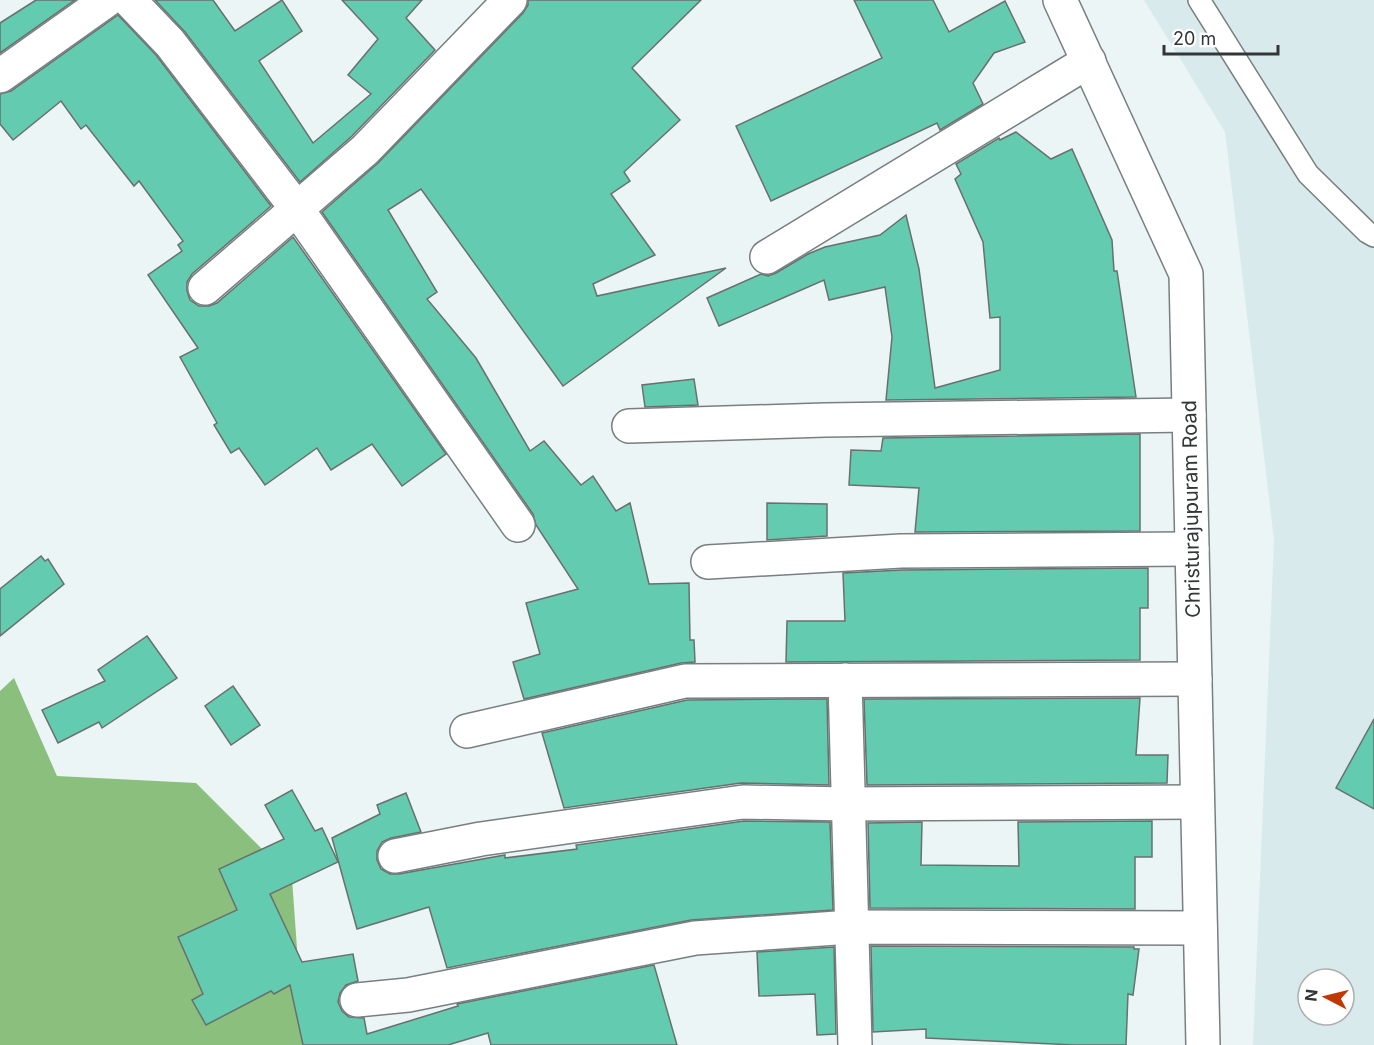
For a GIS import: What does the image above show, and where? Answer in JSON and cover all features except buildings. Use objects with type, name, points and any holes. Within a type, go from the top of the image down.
[{"type":"street","points":[[0,76],[107,0]]},
{"type":"street","points":[[129,0],[170,43],[297,209],[518,525]]},
{"type":"street","points":[[206,288],[365,150],[510,0]]},
{"type":"street","name":"Christurajupuram Road","points":[[1060,0],[1186,274],[1203,1045]]},
{"type":"street","points":[[767,257],[1089,61]]},
{"type":"street","points":[[629,426],[825,420],[1189,415]]},
{"type":"street","points":[[708,562],[901,551],[1192,549]]},
{"type":"street","points":[[467,731],[685,681],[1195,679]]},
{"type":"street","points":[[845,680],[855,1045]]},
{"type":"street","points":[[395,856],[481,839],[743,802],[847,804],[1197,802]]},
{"type":"street","points":[[357,1000],[408,995],[695,938],[851,927],[1200,928]]},
{"type":"lane","points":[[1199,0],[1308,174],[1367,232],[1374,236]]},
{"type":"shaded area","points":[[1144,0],[1374,0],[1374,1045],[1253,1045],[1274,540],[1225,132]]},
{"type":"green space","points":[[14,678],[57,776],[196,783],[292,879],[304,1045],[0,1045],[0,691]]}]
